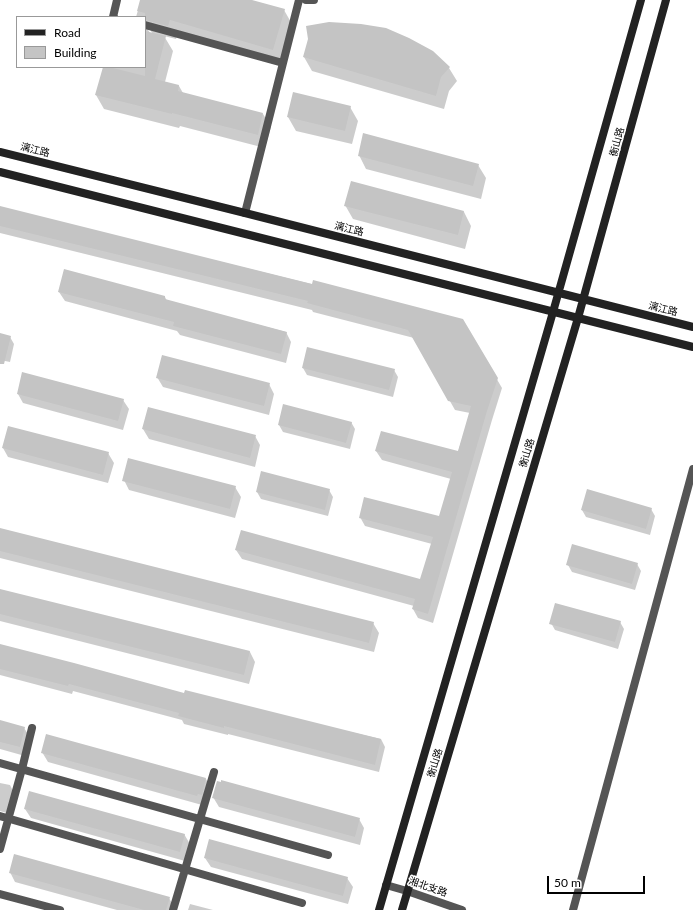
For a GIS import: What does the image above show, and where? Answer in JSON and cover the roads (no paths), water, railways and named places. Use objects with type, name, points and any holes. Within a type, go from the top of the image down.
[{"type":"street","points":[[113,16],[118,0]]},
{"type":"street","points":[[245,213],[298,0]]},
{"type":"street","points":[[306,0],[314,0]]},
{"type":"street","name":"衡山路","points":[[379,910],[641,0]]},
{"type":"street","name":"衡山路","points":[[402,910],[584,299],[666,0]]},
{"type":"street","points":[[146,25],[283,63]]},
{"type":"street","name":"漓江路","points":[[0,152],[693,327]]},
{"type":"street","points":[[0,172],[693,347]]},
{"type":"street","points":[[573,910],[693,469]]},
{"type":"street","points":[[0,849],[32,728]]},
{"type":"street","points":[[0,763],[328,855]]},
{"type":"street","points":[[173,910],[214,772]]},
{"type":"street","points":[[0,816],[302,903]]},
{"type":"street","name":"湘北支路","points":[[386,885],[462,910]]},
{"type":"street","points":[[0,894],[60,910]]}]
